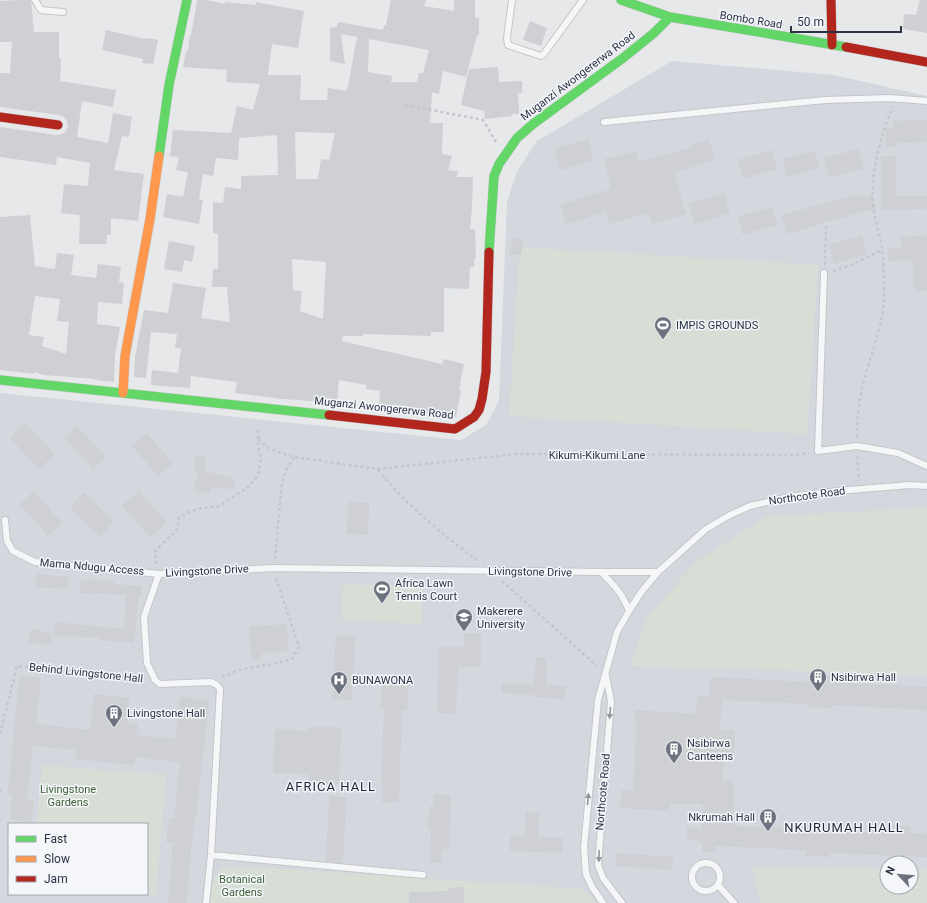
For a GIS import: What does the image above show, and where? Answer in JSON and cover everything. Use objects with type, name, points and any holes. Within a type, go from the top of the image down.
[{"type":"street","points":[[123,393],[125,356],[150,220],[169,85],[187,0]]},
{"type":"street","name":"Bombo Road","points":[[620,0],[635,2],[670,16],[728,28],[927,62]]},
{"type":"street","points":[[831,0],[832,45]]},
{"type":"street","name":"Muganzi Awongererwa Road","points":[[0,380],[455,429],[467,422],[479,410],[482,399],[486,372],[490,231],[494,176],[499,164],[517,138],[533,124],[623,58],[654,33],[670,16]]},
{"type":"street","points":[[0,117],[58,125]]},
{"type":"lane","points":[[35,0],[41,10],[63,12]]},
{"type":"lane","points":[[512,0],[507,38],[508,45],[541,56],[583,0]]},
{"type":"lane","points":[[604,122],[825,100],[896,98],[927,101]]},
{"type":"lane","points":[[824,273],[818,451],[857,446],[898,453],[927,466]]},
{"type":"lane","name":"Northcote Road","points":[[603,903],[592,887],[586,874],[584,848],[598,700],[618,632],[642,591],[658,572],[706,529],[730,515],[750,506],[789,497],[910,485],[927,486]]},
{"type":"lane","name":"Mama Ndugu Access","points":[[5,520],[7,541],[13,551],[35,562],[159,574]]},
{"type":"lane","name":"Livingstone Drive","points":[[155,680],[147,663],[144,617],[159,574],[274,568],[658,572]]},
{"type":"lane","points":[[601,572],[620,591],[626,601],[629,611]]},
{"type":"lane","name":"Northcote Road","points":[[606,674],[611,701],[598,865],[603,878],[622,903]]},
{"type":"lane","points":[[155,680],[160,684],[211,682],[217,685],[220,689],[212,855],[206,903]]},
{"type":"lane","points":[[212,855],[423,875]]},
{"type":"lane","points":[[711,864],[720,873],[718,885],[708,891],[701,890],[696,887],[693,882],[695,870],[700,865],[711,864]]},
{"type":"lane","points":[[718,885],[734,903]]},
{"type":"path","points":[[860,489],[857,430],[861,392],[882,317],[884,300],[882,250],[873,204],[874,186],[877,160],[883,131],[896,98]]},
{"type":"path","points":[[405,105],[483,120],[496,143],[508,151]]},
{"type":"path","points":[[826,225],[824,273],[849,266],[882,250]]},
{"type":"path","points":[[159,574],[155,551],[177,530],[179,517],[191,511],[202,508],[220,506],[247,488],[258,476],[261,459],[258,430]]},
{"type":"path","name":"Kikumi-Kikumi Lane","points":[[258,440],[277,452],[294,457],[376,469],[517,454],[794,455],[818,451]]},
{"type":"path","points":[[211,682],[242,669],[292,659],[299,647],[280,593],[274,568],[282,482],[286,470],[294,457]]},
{"type":"path","points":[[376,469],[395,491],[418,513],[455,544],[491,571],[606,674]]},
{"type":"path","name":"Behind Livingstone Hall","points":[[0,734],[17,666],[155,680]]},
{"type":"path","points":[[0,789],[0,796]]},
{"type":"shaded area","name":"Makerere University","points":[[672,61],[834,75],[927,96],[927,903],[0,903],[0,393],[461,440],[486,425],[499,401],[507,202],[517,171],[537,141]]},
{"type":"green space","name":"IMPIS GROUNDS","points":[[520,247],[818,265],[807,434],[509,416]]},
{"type":"green space","points":[[927,508],[927,675],[630,666],[648,616],[697,561],[767,516]]},
{"type":"green space","name":"Africa Lawn Tennis Court","points":[[343,584],[423,588],[422,624],[342,620]]},
{"type":"green space","name":"Livingstone Gardens","points":[[42,765],[166,775],[156,895],[148,894],[148,823],[37,823]]},
{"type":"green space","name":"Botanical Gardens","points":[[223,867],[254,867],[583,889],[597,903],[210,903],[214,879]]},
{"type":"green space","points":[[753,867],[879,869],[879,895],[919,895],[919,870],[927,870],[927,903],[760,903]]},
{"type":"building","points":[[31,0],[34,32],[59,32],[59,58],[61,59],[60,81],[116,90],[113,107],[82,101],[77,137],[108,143],[113,113],[132,117],[129,137],[122,136],[114,170],[144,174],[138,221],[111,218],[111,235],[107,235],[106,244],[79,244],[80,215],[61,213],[64,184],[88,186],[90,163],[57,157],[56,165],[0,157],[0,127],[57,135],[66,131],[68,126],[64,117],[59,115],[0,107],[0,73],[10,73],[12,42],[0,42],[0,1]]},
{"type":"building","points":[[197,0],[206,0],[225,4],[225,2],[256,5],[256,2],[304,11],[298,48],[272,44],[268,75],[301,75],[300,100],[327,100],[328,88],[347,91],[357,37],[341,34],[345,64],[330,61],[330,28],[337,27],[338,22],[383,30],[384,25],[386,25],[391,0],[426,0],[424,6],[454,11],[454,0],[475,0],[475,18],[479,18],[479,35],[477,35],[466,77],[443,71],[439,94],[432,92],[430,123],[443,123],[442,154],[452,156],[448,170],[458,171],[457,177],[473,177],[470,229],[475,229],[476,259],[474,259],[474,267],[470,267],[469,289],[444,288],[444,332],[431,332],[431,336],[363,334],[363,336],[343,336],[342,341],[442,364],[444,359],[464,364],[456,417],[453,416],[452,419],[406,414],[407,406],[379,405],[380,391],[366,389],[367,385],[339,380],[337,404],[235,393],[237,382],[191,376],[190,388],[151,385],[152,370],[178,373],[181,348],[175,348],[177,334],[151,332],[146,378],[134,377],[135,357],[144,310],[168,313],[173,283],[206,288],[201,318],[230,322],[227,287],[212,287],[213,269],[218,269],[218,234],[213,233],[213,202],[223,203],[225,187],[241,189],[241,176],[278,175],[277,135],[239,138],[238,160],[216,158],[213,176],[203,174],[199,199],[203,200],[199,224],[163,217],[167,194],[183,197],[188,172],[176,170],[179,157],[170,156],[173,130],[231,133],[237,106],[253,110],[260,84],[226,82],[227,70],[183,67],[192,31]],"holes":[[[369,39],[429,50],[423,73],[419,73],[417,82],[391,82],[392,76],[368,72]],[[295,132],[335,133],[329,160],[321,159],[318,179],[296,179]],[[292,259],[326,262],[323,319],[300,311],[302,291],[293,290]]]},
{"type":"building","points":[[920,0],[927,0],[927,33],[903,29],[904,14],[916,15]]},
{"type":"building","points":[[530,21],[547,28],[541,46],[523,40]]},
{"type":"building","points":[[106,30],[146,39],[158,40],[153,64],[142,63],[143,59],[102,50]]},
{"type":"building","points":[[498,67],[499,82],[522,81],[522,93],[518,93],[519,114],[485,119],[484,111],[461,105],[469,69]]},
{"type":"building","points":[[927,120],[927,142],[897,143],[897,147],[886,147],[886,128],[893,128],[893,121]]},
{"type":"building","points":[[588,139],[593,160],[560,170],[554,149]]},
{"type":"building","points":[[709,140],[715,160],[674,173],[686,214],[652,224],[649,213],[609,224],[606,212],[566,224],[560,205],[611,189],[604,159],[636,152],[638,162],[690,148],[690,146]]},
{"type":"building","points":[[858,149],[864,168],[829,178],[824,158]]},
{"type":"building","points":[[772,150],[777,169],[743,179],[737,160]]},
{"type":"building","points":[[815,151],[820,168],[787,177],[783,159]]},
{"type":"building","points":[[881,156],[896,156],[896,196],[927,196],[927,209],[881,210]]},
{"type":"building","points":[[724,193],[730,213],[694,224],[688,204]]},
{"type":"building","points":[[859,194],[859,196],[872,196],[876,210],[821,223],[787,234],[781,215]]},
{"type":"building","points":[[772,207],[777,225],[743,235],[738,216]]},
{"type":"building","points":[[30,215],[35,266],[55,269],[57,253],[74,255],[71,275],[96,278],[98,264],[121,267],[119,282],[124,283],[122,304],[98,302],[97,324],[120,327],[115,355],[114,382],[44,375],[35,372],[35,374],[0,370],[0,217]],"holes":[[[35,296],[60,299],[57,321],[69,322],[66,354],[42,346],[44,337],[29,335]]]},
{"type":"building","points":[[862,235],[867,254],[834,264],[829,245]]},
{"type":"building","points":[[927,235],[927,291],[914,291],[913,260],[889,261],[888,248],[901,247],[901,237]]},
{"type":"building","points":[[512,238],[523,239],[521,255],[510,254]]},
{"type":"building","points":[[169,241],[195,246],[192,262],[184,260],[182,272],[164,269]]},
{"type":"building","points":[[25,423],[55,454],[39,469],[10,438]]},
{"type":"building","points":[[77,426],[106,457],[93,469],[64,438]]},
{"type":"building","points":[[147,433],[173,463],[158,476],[132,446]]},
{"type":"building","points":[[195,455],[206,456],[205,471],[234,478],[234,489],[211,488],[210,494],[193,490],[198,473],[194,472]]},
{"type":"building","points":[[34,491],[62,523],[48,536],[20,504]]},
{"type":"building","points":[[139,491],[167,522],[150,537],[122,506]]},
{"type":"building","points":[[84,492],[114,522],[99,537],[70,507]]},
{"type":"building","points":[[348,502],[369,503],[368,535],[347,534]]},
{"type":"building","points":[[36,574],[69,577],[68,589],[35,587]]},
{"type":"building","points":[[81,580],[114,581],[114,584],[141,586],[141,596],[139,596],[134,643],[99,640],[99,638],[54,635],[55,622],[124,629],[126,595],[80,593]]},
{"type":"building","points":[[287,624],[288,651],[262,653],[262,659],[251,660],[249,627]]},
{"type":"building","points":[[32,628],[52,634],[51,645],[27,642]]},
{"type":"building","points":[[464,633],[481,633],[481,667],[458,667],[456,714],[437,713],[439,647],[464,647]]},
{"type":"building","points":[[336,635],[355,636],[352,700],[332,699]]},
{"type":"building","points":[[536,657],[547,658],[546,685],[566,686],[565,699],[501,693],[502,683],[534,684]]},
{"type":"building","points":[[809,674],[833,675],[833,682],[927,687],[927,710],[832,705],[832,708],[808,707],[808,704],[722,700],[720,730],[735,731],[734,753],[726,753],[722,781],[734,781],[734,826],[805,828],[805,822],[832,823],[832,831],[867,832],[868,824],[910,826],[910,833],[927,834],[927,857],[919,857],[919,855],[830,853],[830,857],[805,856],[806,850],[715,846],[715,852],[702,852],[702,843],[699,843],[699,841],[687,840],[687,827],[702,828],[703,804],[670,804],[670,811],[620,808],[621,790],[633,791],[637,722],[634,722],[635,710],[696,714],[697,696],[709,697],[710,679],[712,679],[712,677],[809,682]]},
{"type":"building","points":[[19,676],[41,678],[36,724],[90,730],[94,694],[129,698],[127,723],[138,724],[136,735],[175,739],[180,697],[209,701],[196,818],[195,817],[191,848],[187,903],[168,903],[173,842],[166,842],[169,818],[174,819],[180,762],[135,757],[134,765],[75,759],[76,750],[33,746],[27,801],[34,801],[31,822],[10,820],[12,794],[8,794]]},
{"type":"building","points":[[382,680],[409,681],[407,710],[402,710],[399,802],[382,803],[383,786],[381,785],[384,709],[380,709]]},
{"type":"building","points":[[309,727],[341,727],[339,784],[308,783],[308,774],[273,773],[275,729],[309,731]]},
{"type":"building","points":[[434,794],[451,795],[449,849],[442,849],[442,863],[430,863],[431,829],[428,829],[429,806],[434,807]]},
{"type":"building","points":[[329,796],[346,797],[343,863],[326,861]]},
{"type":"building","points":[[526,812],[539,813],[538,837],[563,838],[562,853],[510,851],[510,836],[524,837]]},
{"type":"building","points":[[617,853],[673,857],[672,870],[616,866]]},
{"type":"building","points":[[464,887],[464,903],[409,903],[409,892],[448,891],[448,888]]},
{"type":"traffic: fast","points":[[159,156],[169,85],[187,0]]},
{"type":"traffic: fast","points":[[621,0],[670,17],[846,47]]},
{"type":"traffic: fast","points":[[489,252],[494,176],[499,164],[517,138],[533,124],[623,58],[654,33],[670,17]]},
{"type":"traffic: fast","points":[[0,380],[329,415]]},
{"type":"traffic: slow","points":[[123,393],[125,356],[150,219],[159,156]]},
{"type":"traffic: jam","points":[[831,0],[832,45]]},
{"type":"traffic: jam","points":[[846,47],[927,62]]},
{"type":"traffic: jam","points":[[0,117],[58,125]]},
{"type":"traffic: jam","points":[[329,415],[455,429],[474,417],[479,410],[482,399],[486,372],[489,252]]},
{"type":"place","name":"IMPIS GROUNDS","points":[[663,340]]},
{"type":"place","name":"Africa Lawn Tennis Court","points":[[382,604]]},
{"type":"place","name":"Makerere University","points":[[464,632]]},
{"type":"place","name":"Nsibirwa Hall","points":[[818,692]]},
{"type":"place","name":"BUNAWONA","points":[[339,695]]},
{"type":"place","name":"Livingstone Hall","points":[[114,728]]},
{"type":"place","name":"Nsibirwa Canteens","points":[[674,764]]},
{"type":"place","name":"Nkrumah Hall","points":[[768,832]]},
{"type":"district","name":"AFRICA HALL","points":[[331,786]]},
{"type":"district","name":"NKURUMAH HALL","points":[[844,827]]}]
